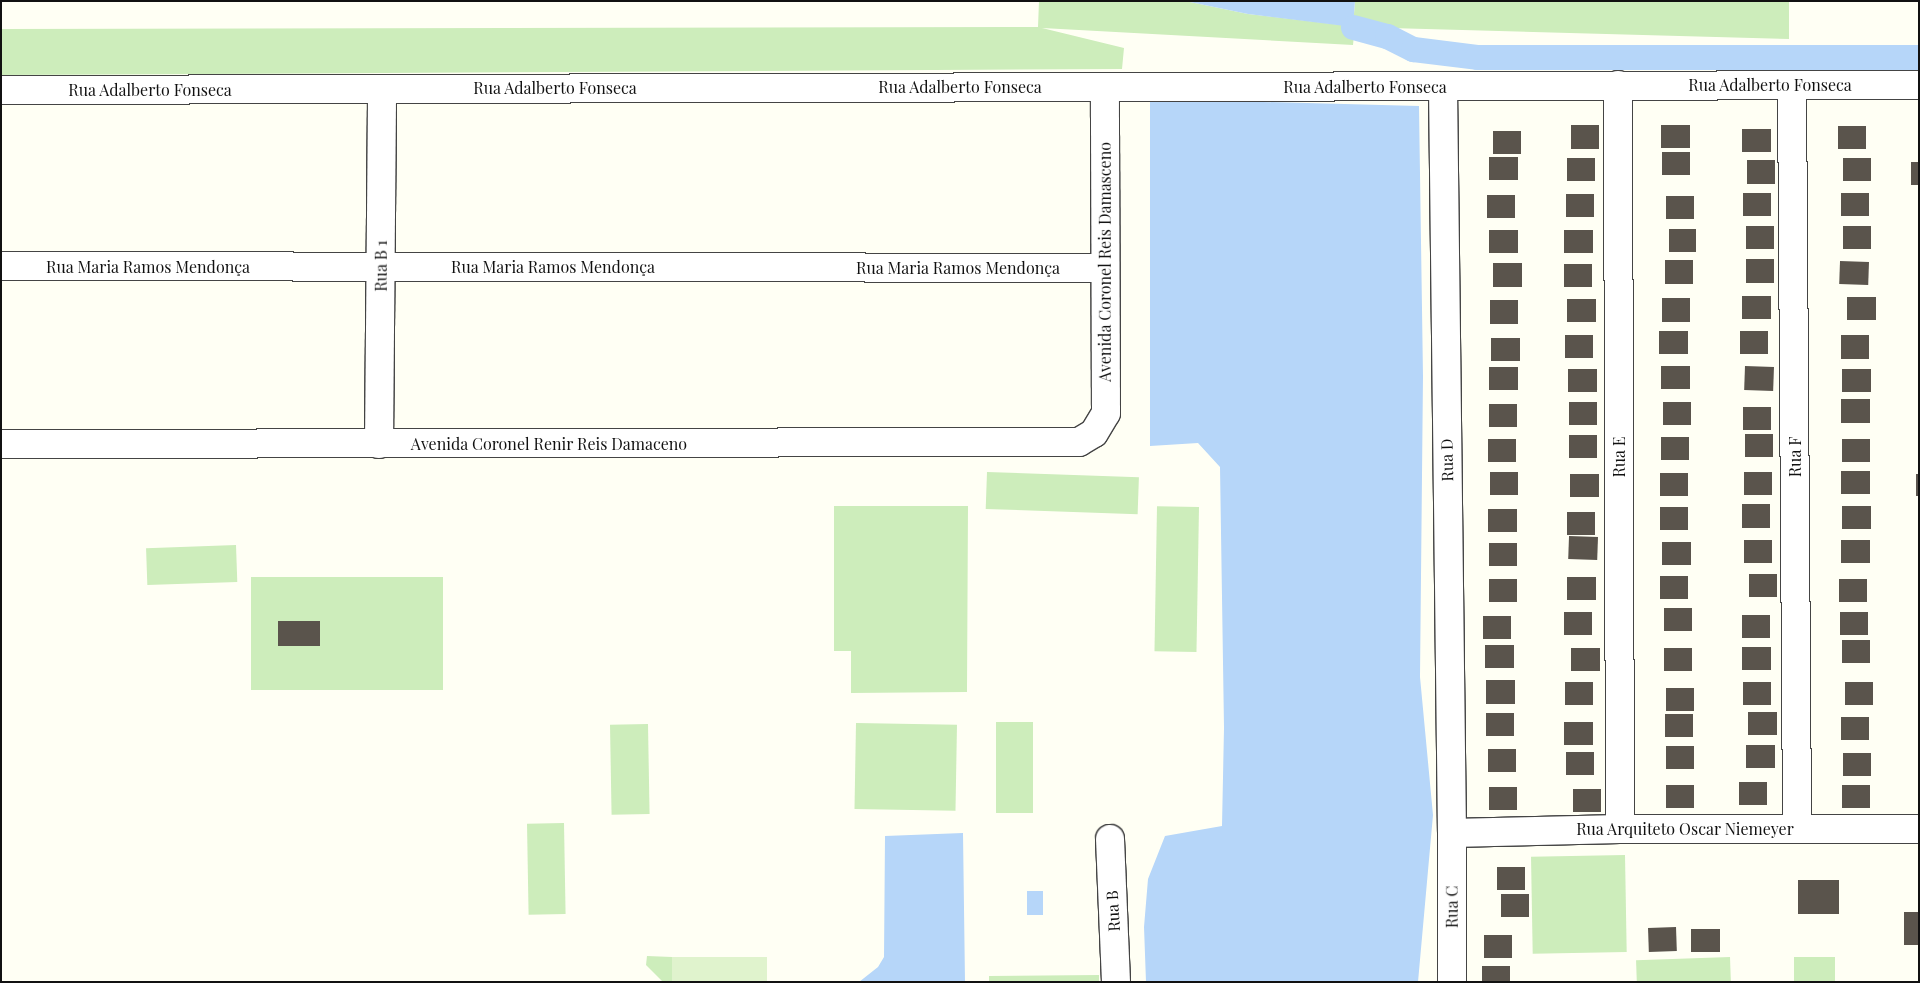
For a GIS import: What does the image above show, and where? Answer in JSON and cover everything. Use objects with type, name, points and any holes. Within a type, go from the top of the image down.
[{"type":"street","name":"Rua E","points":[[1618,85],[1620,829]]},
{"type":"street","name":"Rua Adalberto Fonseca","points":[[1,90],[1919,85]]},
{"type":"street","name":"Rua F","points":[[1792,86],[1797,828]]},
{"type":"street","name":"Avenida Coronel Reis Damasceno","points":[[1094,433],[1106,413],[1104,268],[1105,87]]},
{"type":"street","name":"Rua D","points":[[1443,87],[1452,833]]},
{"type":"street","name":"Rua B 1","points":[[379,444],[382,89]]},
{"type":"street","name":"Rua Maria Ramos Mendonça","points":[[1,266],[1104,268]]},
{"type":"street","name":"Avenida Coronel Renir Reis Damaceno","points":[[1,444],[1068,443],[1078,442],[1094,433]]},
{"type":"street","name":"Rua Arquiteto Oscar Niemeyer","points":[[1452,833],[1620,829],[1919,829]]},
{"type":"street","name":"Rua C","points":[[1452,833],[1452,982]]},
{"type":"street","name":"Rua B","points":[[1110,839],[1116,982]]},
{"type":"green space","points":[[1039,1],[1185,1],[1248,14],[1350,26],[1354,35],[1353,45],[1042,28],[1124,48],[1122,69],[1,75],[1,29],[1038,27]]},
{"type":"green space","points":[[1355,1],[1789,1],[1789,39],[1353,27]]},
{"type":"green space","points":[[987,472],[1139,477],[1138,514],[986,509]]},
{"type":"green space","points":[[834,506],[968,506],[967,692],[851,693],[851,651],[834,651]]},
{"type":"green space","points":[[1157,506],[1199,507],[1196,652],[1154,651]]},
{"type":"green space","points":[[236,545],[237,582],[147,585],[146,548]]},
{"type":"green space","points":[[251,577],[443,577],[443,690],[251,690]]},
{"type":"green space","points":[[996,722],[1033,722],[1033,813],[996,813]]},
{"type":"green space","points":[[856,723],[957,725],[955,811],[854,809]]},
{"type":"green space","points":[[648,724],[650,814],[612,815],[610,725]]},
{"type":"green space","points":[[564,823],[566,914],[529,915],[527,824]]},
{"type":"green space","points":[[1625,855],[1627,952],[1533,954],[1531,857]]},
{"type":"green space","points":[[647,956],[672,957],[672,982],[663,982],[646,965]]},
{"type":"green space","points":[[672,957],[767,957],[767,982],[672,982]]},
{"type":"green space","points":[[1730,957],[1731,982],[1637,982],[1636,960]]},
{"type":"green space","points":[[1794,957],[1835,957],[1835,982],[1794,982]]},
{"type":"green space","points":[[1099,975],[1099,982],[989,982],[989,976]]},
{"type":"water","points":[[1185,1],[1355,1],[1353,27],[1248,14]]},
{"type":"water","points":[[1150,99],[1419,106],[1423,376],[1420,677],[1433,815],[1418,982],[1146,982],[1144,927],[1148,879],[1165,836],[1222,826],[1224,728],[1220,467],[1198,443],[1150,446]]},
{"type":"water","points":[[963,833],[965,982],[859,982],[878,967],[884,957],[885,836]]},
{"type":"water","points":[[1027,891],[1043,891],[1043,915],[1027,915]]},
{"type":"building","points":[[1571,125],[1599,125],[1599,149],[1571,149]]},
{"type":"building","points":[[1661,125],[1690,125],[1690,148],[1661,148]]},
{"type":"building","points":[[1838,126],[1866,126],[1866,149],[1838,149]]},
{"type":"building","points":[[1742,129],[1771,129],[1771,152],[1742,152]]},
{"type":"building","points":[[1493,131],[1521,131],[1521,154],[1493,154]]},
{"type":"building","points":[[1662,152],[1690,152],[1690,175],[1662,175]]},
{"type":"building","points":[[1489,157],[1518,157],[1518,180],[1489,180]]},
{"type":"building","points":[[1567,158],[1595,158],[1595,181],[1567,181]]},
{"type":"building","points":[[1843,158],[1871,158],[1871,181],[1843,181]]},
{"type":"building","points":[[1747,160],[1775,160],[1775,184],[1747,184]]},
{"type":"building","points":[[1911,162],[1919,162],[1919,185],[1911,185]]},
{"type":"building","points":[[1743,193],[1771,193],[1771,216],[1743,216]]},
{"type":"building","points":[[1841,193],[1869,193],[1869,216],[1841,216]]},
{"type":"building","points":[[1566,194],[1594,194],[1594,217],[1566,217]]},
{"type":"building","points":[[1487,195],[1515,195],[1515,218],[1487,218]]},
{"type":"building","points":[[1666,196],[1694,196],[1694,219],[1666,219]]},
{"type":"building","points":[[1746,226],[1774,226],[1774,249],[1746,249]]},
{"type":"building","points":[[1843,226],[1871,226],[1871,249],[1843,249]]},
{"type":"building","points":[[1669,229],[1696,229],[1696,252],[1669,252]]},
{"type":"building","points":[[1489,230],[1518,230],[1518,253],[1489,253]]},
{"type":"building","points":[[1564,230],[1593,230],[1593,253],[1564,253]]},
{"type":"building","points":[[1746,259],[1774,259],[1774,283],[1746,283]]},
{"type":"building","points":[[1665,260],[1693,260],[1693,284],[1665,284]]},
{"type":"building","points":[[1840,261],[1869,262],[1868,285],[1839,284]]},
{"type":"building","points":[[1493,263],[1522,263],[1522,287],[1493,287]]},
{"type":"building","points":[[1564,264],[1592,264],[1592,287],[1564,287]]},
{"type":"building","points":[[1742,296],[1771,296],[1771,319],[1742,319]]},
{"type":"building","points":[[1847,297],[1876,297],[1876,320],[1847,320]]},
{"type":"building","points":[[1662,298],[1690,298],[1690,322],[1662,322]]},
{"type":"building","points":[[1567,299],[1596,299],[1596,322],[1567,322]]},
{"type":"building","points":[[1490,300],[1518,300],[1518,324],[1490,324]]},
{"type":"building","points":[[1659,331],[1688,331],[1688,354],[1659,354]]},
{"type":"building","points":[[1740,331],[1768,331],[1768,354],[1740,354]]},
{"type":"building","points":[[1565,335],[1593,335],[1593,358],[1565,358]]},
{"type":"building","points":[[1841,335],[1869,335],[1869,359],[1841,359]]},
{"type":"building","points":[[1491,338],[1520,338],[1520,361],[1491,361]]},
{"type":"building","points":[[1661,366],[1690,366],[1690,389],[1661,389]]},
{"type":"building","points":[[1745,366],[1774,367],[1773,391],[1744,390]]},
{"type":"building","points":[[1489,367],[1518,367],[1518,390],[1489,390]]},
{"type":"building","points":[[1568,369],[1597,369],[1597,392],[1568,392]]},
{"type":"building","points":[[1842,369],[1871,369],[1871,392],[1842,392]]},
{"type":"building","points":[[1841,399],[1870,399],[1870,423],[1841,423]]},
{"type":"building","points":[[1569,402],[1597,402],[1597,425],[1569,425]]},
{"type":"building","points":[[1663,402],[1691,402],[1691,425],[1663,425]]},
{"type":"building","points":[[1489,404],[1517,404],[1517,427],[1489,427]]},
{"type":"building","points":[[1743,407],[1771,407],[1771,430],[1743,430]]},
{"type":"building","points":[[1745,434],[1773,434],[1773,457],[1745,457]]},
{"type":"building","points":[[1569,435],[1597,435],[1597,458],[1569,458]]},
{"type":"building","points":[[1661,437],[1689,437],[1689,460],[1661,460]]},
{"type":"building","points":[[1488,439],[1516,439],[1516,462],[1488,462]]},
{"type":"building","points":[[1842,439],[1870,439],[1870,462],[1842,462]]},
{"type":"building","points":[[1841,471],[1870,471],[1870,494],[1841,494]]},
{"type":"building","points":[[1490,472],[1518,472],[1518,495],[1490,495]]},
{"type":"building","points":[[1744,472],[1772,472],[1772,495],[1744,495]]},
{"type":"building","points":[[1660,473],[1688,473],[1688,496],[1660,496]]},
{"type":"building","points":[[1570,474],[1599,474],[1599,497],[1570,497]]},
{"type":"building","points":[[1916,474],[1919,474],[1919,496],[1916,496]]},
{"type":"building","points":[[1742,504],[1770,504],[1770,528],[1742,528]]},
{"type":"building","points":[[1842,506],[1871,506],[1871,529],[1842,529]]},
{"type":"building","points":[[1660,507],[1688,507],[1688,530],[1660,530]]},
{"type":"building","points":[[1488,509],[1517,509],[1517,532],[1488,532]]},
{"type":"building","points":[[1567,512],[1595,512],[1595,535],[1567,535]]},
{"type":"building","points":[[1569,536],[1598,537],[1597,560],[1568,559]]},
{"type":"building","points":[[1744,540],[1772,540],[1772,563],[1744,563]]},
{"type":"building","points":[[1841,540],[1870,540],[1870,563],[1841,563]]},
{"type":"building","points":[[1662,542],[1691,542],[1691,565],[1662,565]]},
{"type":"building","points":[[1489,543],[1517,543],[1517,566],[1489,566]]},
{"type":"building","points":[[1749,574],[1777,574],[1777,597],[1749,597]]},
{"type":"building","points":[[1660,576],[1688,576],[1688,599],[1660,599]]},
{"type":"building","points":[[1567,577],[1596,577],[1596,600],[1567,600]]},
{"type":"building","points":[[1489,579],[1517,579],[1517,602],[1489,602]]},
{"type":"building","points":[[1839,579],[1867,579],[1867,602],[1839,602]]},
{"type":"building","points":[[1664,608],[1692,608],[1692,631],[1664,631]]},
{"type":"building","points":[[1564,612],[1592,612],[1592,635],[1564,635]]},
{"type":"building","points":[[1840,612],[1868,612],[1868,635],[1840,635]]},
{"type":"building","points":[[1742,615],[1770,615],[1770,638],[1742,638]]},
{"type":"building","points":[[1483,616],[1511,616],[1511,639],[1483,639]]},
{"type":"building","points":[[278,621],[320,621],[320,646],[278,646]]},
{"type":"building","points":[[1842,640],[1870,640],[1870,663],[1842,663]]},
{"type":"building","points":[[1485,645],[1514,645],[1514,668],[1485,668]]},
{"type":"building","points":[[1742,647],[1771,647],[1771,670],[1742,670]]},
{"type":"building","points":[[1571,648],[1600,648],[1600,671],[1571,671]]},
{"type":"building","points":[[1664,648],[1692,648],[1692,671],[1664,671]]},
{"type":"building","points":[[1486,680],[1515,680],[1515,704],[1486,704]]},
{"type":"building","points":[[1565,682],[1593,682],[1593,705],[1565,705]]},
{"type":"building","points":[[1743,682],[1771,682],[1771,705],[1743,705]]},
{"type":"building","points":[[1845,682],[1873,682],[1873,705],[1845,705]]},
{"type":"building","points":[[1666,688],[1694,688],[1694,711],[1666,711]]},
{"type":"building","points":[[1748,712],[1777,712],[1777,735],[1748,735]]},
{"type":"building","points":[[1486,713],[1514,713],[1514,736],[1486,736]]},
{"type":"building","points":[[1665,714],[1693,714],[1693,737],[1665,737]]},
{"type":"building","points":[[1841,717],[1869,717],[1869,740],[1841,740]]},
{"type":"building","points":[[1564,722],[1593,722],[1593,745],[1564,745]]},
{"type":"building","points":[[1746,745],[1775,745],[1775,768],[1746,768]]},
{"type":"building","points":[[1666,746],[1694,746],[1694,769],[1666,769]]},
{"type":"building","points":[[1488,749],[1516,749],[1516,772],[1488,772]]},
{"type":"building","points":[[1566,752],[1594,752],[1594,775],[1566,775]]},
{"type":"building","points":[[1843,753],[1871,753],[1871,776],[1843,776]]},
{"type":"building","points":[[1739,782],[1767,782],[1767,805],[1739,805]]},
{"type":"building","points":[[1666,785],[1694,785],[1694,808],[1666,808]]},
{"type":"building","points":[[1842,785],[1870,785],[1870,808],[1842,808]]},
{"type":"building","points":[[1489,787],[1517,787],[1517,810],[1489,810]]},
{"type":"building","points":[[1573,789],[1601,789],[1601,812],[1573,812]]},
{"type":"building","points":[[1497,867],[1525,867],[1525,890],[1497,890]]},
{"type":"building","points":[[1798,880],[1839,880],[1839,914],[1798,914]]},
{"type":"building","points":[[1501,894],[1529,894],[1529,917],[1501,917]]},
{"type":"building","points":[[1904,912],[1919,912],[1919,945],[1904,945]]},
{"type":"building","points":[[1676,927],[1677,951],[1649,952],[1648,928]]},
{"type":"building","points":[[1691,929],[1720,929],[1720,952],[1691,952]]},
{"type":"building","points":[[1484,935],[1512,935],[1512,958],[1484,958]]},
{"type":"building","points":[[1482,966],[1510,966],[1510,982],[1482,982]]},
{"type":"waterway","points":[[1353,27],[1387,36],[1413,49],[1477,57],[1919,57]]}]
